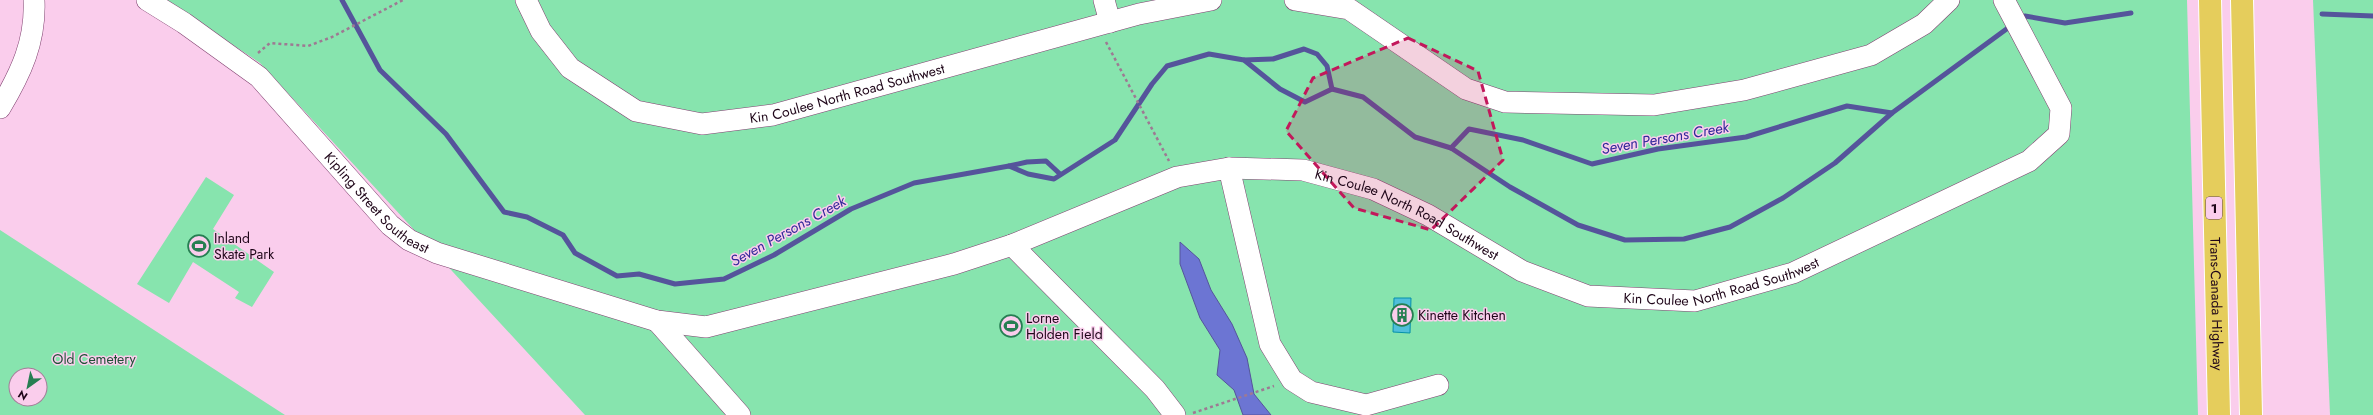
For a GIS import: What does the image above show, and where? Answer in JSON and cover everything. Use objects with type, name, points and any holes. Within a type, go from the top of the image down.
[{"type":"highway","name":"Trans-Canada Highway","points":[[2210,0],[2219,415]]},
{"type":"highway","points":[[2242,0],[2251,415]]},
{"type":"highway","points":[[2247,243],[2255,415]]},
{"type":"street","points":[[0,108],[26,60],[31,42],[34,9],[48,0]]},
{"type":"street","name":"Kipling Street Southeast","points":[[147,0],[184,23],[250,72],[259,77],[390,225],[409,240],[437,253],[657,321]]},
{"type":"street","name":"Kin Coulee North Road Southwest","points":[[526,0],[541,31],[570,68],[636,111],[702,124],[773,115],[1103,24],[1211,0]]},
{"type":"street","points":[[1103,24],[1104,0]]},
{"type":"street","points":[[1295,0],[1350,10],[1466,89],[1505,102],[1654,105],[1744,90],[1871,55],[1924,24],[1949,0]]},
{"type":"street","name":"Kin Coulee North Road Southwest","points":[[657,321],[706,326],[954,264],[1012,245],[1177,177],[1229,168],[1303,170],[1373,189],[1428,215],[1522,271],[1588,296],[1695,301],[1793,273],[2029,161],[2059,134],[2061,108],[2004,0]]},
{"type":"street","points":[[1229,168],[1270,344],[1292,380],[1311,392],[1366,405],[1438,385]]},
{"type":"street","points":[[1012,245],[1155,389],[1175,415]]},
{"type":"street","points":[[657,321],[740,415]]},
{"type":"street","points":[[690,357],[706,326]]},
{"type":"path","points":[[250,72],[256,62],[258,53],[270,43],[308,46],[332,37],[404,0]]},
{"type":"path","points":[[1103,24],[1127,81],[1177,177]]},
{"type":"path","points":[[1187,415],[1270,388]]},
{"type":"highlighted area","points":[[1408,38],[1478,71],[1503,160],[1431,230],[1354,208],[1286,131],[1313,78]]},
{"type":"green space","points":[[165,0],[2187,0],[2198,415],[585,415],[260,63]]},
{"type":"green space","points":[[2313,0],[2373,0],[2373,415],[2330,415]]},
{"type":"green space","name":"Inland Skate Park","points":[[206,177],[234,195],[213,229],[274,272],[252,307],[235,298],[239,292],[193,262],[169,303],[137,284]]},
{"type":"green space","name":"Old Cemetery","points":[[0,230],[285,415],[0,415]]},
{"type":"water","points":[[1180,242],[1199,259],[1211,290],[1232,324],[1247,358],[1254,394],[1271,415],[1243,415],[1234,390],[1217,375],[1220,350],[1200,318],[1180,264]]},
{"type":"building","name":"Kinette Kitchen","points":[[1394,298],[1411,298],[1410,333],[1393,332]]},
{"type":"waterway","name":"Seven Persons Creek","points":[[342,0],[380,70],[446,134],[504,212],[527,217],[563,235],[575,253],[617,276],[639,274],[675,284],[724,279],[774,255],[851,209],[914,183],[1009,166],[1028,174],[1054,179],[1115,140],[1152,84],[1167,66],[1209,54],[1244,60],[1280,89],[1305,102],[1332,89],[1363,97],[1415,137],[1451,148],[1510,187],[1578,225],[1625,240],[1684,239],[1730,227],[1783,198],[1835,163],[1892,113],[2012,25]]},
{"type":"waterway","name":"Seven Persons Creek","points":[[2020,19],[2025,16],[2065,23],[2131,13]]},
{"type":"waterway","name":"Seven Persons Creek","points":[[2322,14],[2373,16]]},
{"type":"waterway","name":"Seven Persons Creek","points":[[1244,60],[1273,59],[1304,49],[1317,54],[1327,66],[1332,89]]},
{"type":"waterway","name":"Seven Persons Creek","points":[[1451,148],[1469,129],[1523,140],[1592,164],[1658,149],[1746,137],[1847,106],[1892,113]]},
{"type":"waterway","name":"Seven Persons Creek","points":[[1009,166],[1027,162],[1046,161],[1060,174]]},
{"type":"place","name":"Inland Skate Park","points":[[199,246]]},
{"type":"place","name":"Kinette Kitchen","points":[[1402,315]]},
{"type":"place","name":"Lorne Holden Field","points":[[1011,326]]}]
